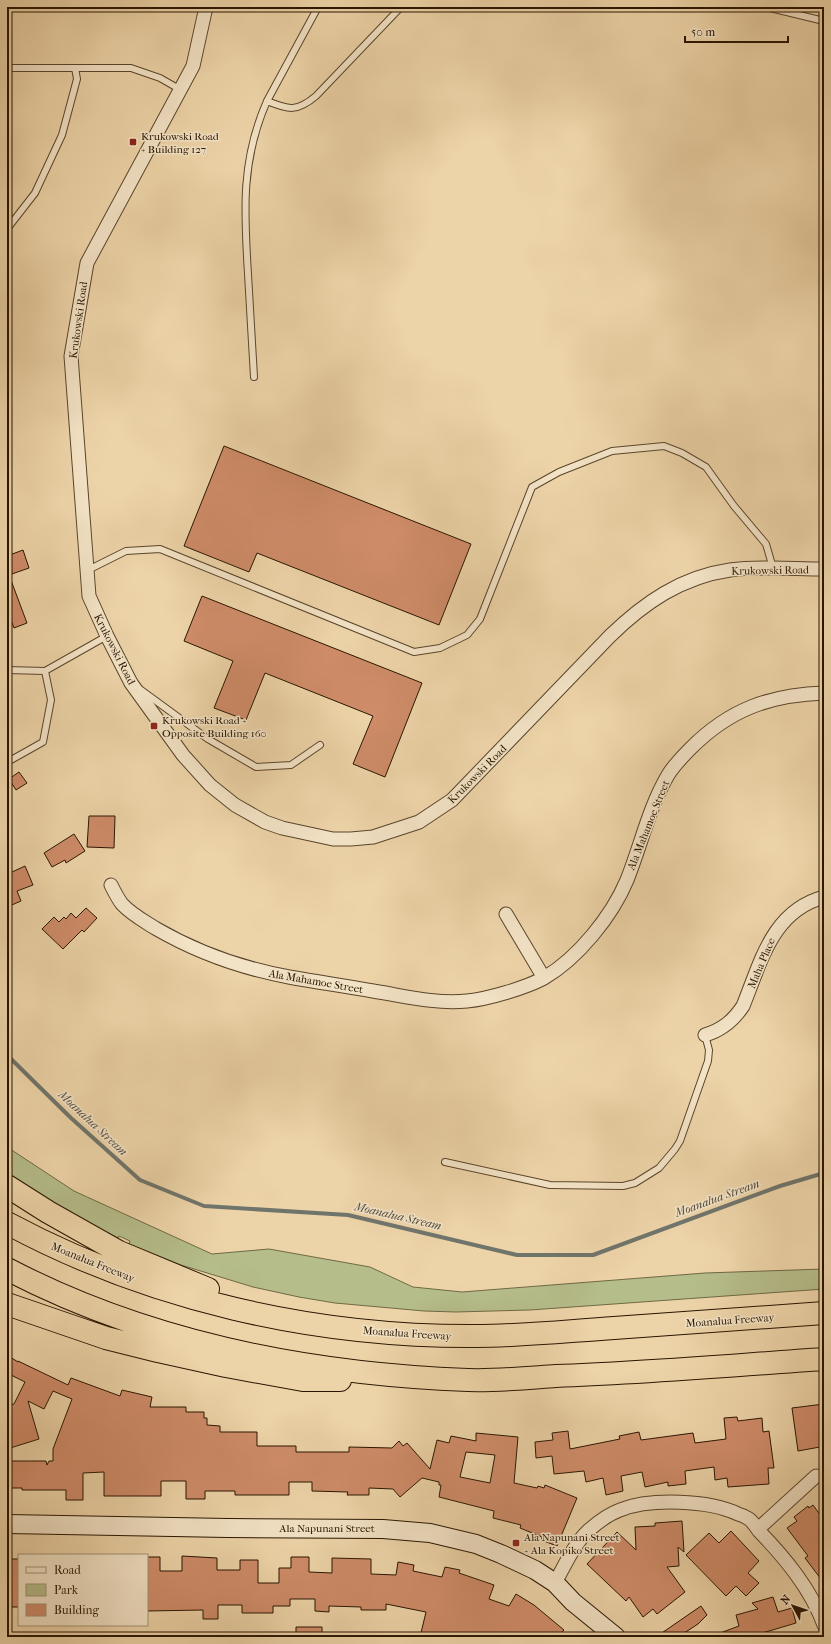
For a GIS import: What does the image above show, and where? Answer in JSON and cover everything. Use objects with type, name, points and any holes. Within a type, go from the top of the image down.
[{"type":"highway","points":[[7,1186],[55,1216],[119,1252],[281,1319]]},
{"type":"highway","name":"Moanalua Freeway","points":[[7,1223],[41,1240],[133,1278],[229,1308],[281,1319],[377,1332],[476,1336],[526,1334],[824,1313]]},
{"type":"highway","points":[[7,1269],[66,1297],[114,1315],[161,1331],[232,1351],[333,1368],[397,1375],[470,1380]]},
{"type":"highway","points":[[7,1304],[106,1338],[226,1366],[303,1380],[470,1380],[583,1375],[824,1359]]},
{"type":"street","name":"Krukowski Road","points":[[206,7],[193,66],[87,264],[71,356],[89,596],[131,683],[192,766],[210,785],[235,805],[265,822],[298,833],[333,839],[351,839],[373,837],[419,822],[452,800],[610,636],[629,617],[650,601],[688,581],[707,574],[731,570],[773,568],[824,569]]},
{"type":"street","name":"Ala Mahamoe Street","points":[[111,885],[122,904],[140,919],[171,937],[212,957],[260,972],[435,1002],[467,1001],[503,993],[544,978],[572,957],[586,943],[608,914],[627,880],[660,789],[669,773],[706,733],[738,712],[755,705],[789,695],[824,693]]},
{"type":"street","name":"Maha Place","points":[[705,1035],[723,1028],[744,1006],[769,944],[782,923],[800,907],[824,897]]},
{"type":"street","points":[[506,914],[544,978]]},
{"type":"street","points":[[758,1529],[816,1476]]},
{"type":"street","points":[[555,1583],[576,1546],[589,1530],[610,1514],[631,1506],[655,1503],[698,1503],[711,1505],[730,1510],[749,1519],[795,1572],[812,1599],[824,1625]]},
{"type":"street","name":"Ala Napunani Street","points":[[7,1524],[383,1529],[407,1530],[453,1538],[476,1544],[518,1561],[555,1583],[573,1602],[616,1637]]},
{"type":"lane","points":[[254,377],[244,216],[247,167],[259,119],[267,101],[318,7]]},
{"type":"lane","points":[[267,101],[290,108],[304,106],[316,96],[401,7]]},
{"type":"lane","points":[[766,7],[789,10],[824,21]]},
{"type":"lane","points":[[7,68],[131,68],[160,78],[180,90]]},
{"type":"lane","points":[[7,229],[35,193],[62,135],[77,79],[75,68]]},
{"type":"lane","points":[[88,570],[126,551],[160,550],[414,652],[440,648],[467,635],[480,619],[532,487],[559,472],[612,451],[664,446],[682,453],[706,467],[734,506],[766,544],[773,568]]},
{"type":"lane","points":[[7,670],[45,671],[107,636]]},
{"type":"lane","points":[[7,760],[11,760],[43,742],[51,700],[45,671]]},
{"type":"lane","points":[[131,683],[208,739],[256,767],[291,765],[320,745]]},
{"type":"lane","points":[[445,1162],[550,1185],[623,1186],[635,1183],[665,1163],[680,1141],[708,1061],[709,1050],[705,1035]]},
{"type":"green space","points":[[7,1147],[74,1191],[212,1254],[269,1249],[370,1267],[413,1287],[462,1292],[705,1273],[824,1269],[824,1289],[530,1310],[456,1312],[424,1311],[335,1303],[299,1297],[253,1287],[181,1265],[129,1244],[130,1241],[119,1236],[118,1238],[89,1223],[7,1173]]},
{"type":"building","points":[[224,446],[471,544],[439,625],[257,553],[249,572],[184,546]]},
{"type":"building","points":[[23,550],[29,568],[9,575],[27,623],[14,628],[7,610],[7,556]]},
{"type":"building","points":[[202,596],[422,683],[385,777],[353,764],[373,716],[265,673],[246,720],[214,708],[233,661],[184,641]]},
{"type":"building","points":[[19,772],[27,783],[16,790],[9,779]]},
{"type":"building","points":[[89,816],[115,816],[114,848],[87,847]]},
{"type":"building","points":[[74,834],[85,851],[66,863],[65,860],[52,867],[44,853]]},
{"type":"building","points":[[25,866],[33,885],[17,891],[21,901],[7,907],[7,867],[10,873]]},
{"type":"building","points":[[86,908],[97,918],[84,932],[82,930],[63,949],[42,929],[54,917],[59,922],[64,917],[66,919],[71,913],[76,918]]},
{"type":"building","points":[[7,1355],[18,1362],[68,1385],[71,1378],[120,1396],[122,1390],[152,1397],[150,1407],[186,1407],[186,1412],[204,1412],[204,1418],[207,1418],[207,1425],[220,1426],[220,1432],[257,1432],[257,1446],[296,1446],[296,1452],[349,1452],[349,1447],[392,1448],[399,1441],[403,1446],[407,1443],[430,1469],[437,1440],[449,1443],[451,1436],[476,1441],[476,1433],[518,1437],[514,1483],[537,1488],[538,1486],[544,1488],[545,1485],[577,1498],[557,1546],[541,1540],[542,1537],[520,1528],[521,1525],[493,1518],[494,1511],[439,1497],[441,1485],[439,1485],[439,1482],[422,1478],[400,1497],[393,1489],[369,1488],[369,1495],[347,1495],[348,1492],[312,1491],[312,1482],[289,1482],[289,1495],[235,1495],[235,1491],[205,1491],[205,1499],[186,1499],[186,1481],[161,1481],[161,1496],[104,1496],[104,1472],[83,1473],[83,1500],[66,1500],[66,1490],[22,1490],[22,1488],[7,1488],[7,1461],[46,1461],[47,1465],[49,1461],[53,1461],[53,1449],[72,1399],[53,1391],[44,1409],[28,1401],[39,1439],[7,1449],[7,1406],[14,1404],[25,1382],[7,1373]],"holes":[[[466,1452],[495,1455],[490,1483],[460,1477]]]},
{"type":"building","points":[[824,1404],[824,1444],[820,1445],[820,1447],[798,1451],[792,1408]]},
{"type":"building","points":[[737,1417],[738,1421],[762,1418],[763,1432],[769,1431],[774,1468],[768,1468],[769,1484],[728,1487],[727,1478],[715,1480],[714,1467],[685,1471],[686,1484],[668,1486],[668,1482],[645,1487],[642,1472],[621,1476],[623,1491],[606,1495],[603,1478],[586,1482],[584,1471],[554,1474],[552,1456],[536,1458],[535,1442],[553,1440],[552,1433],[568,1431],[570,1449],[620,1439],[619,1436],[639,1432],[641,1440],[693,1433],[695,1443],[726,1439],[724,1418]]},
{"type":"building","points":[[813,1505],[821,1516],[819,1518],[824,1525],[824,1583],[805,1558],[808,1556],[787,1528],[797,1521],[794,1517],[808,1506],[809,1508]]},
{"type":"building","points":[[682,1521],[684,1552],[678,1547],[679,1566],[667,1567],[685,1592],[657,1614],[653,1609],[643,1617],[629,1597],[626,1601],[587,1564],[617,1532],[636,1550],[635,1527],[655,1526],[655,1523]]},
{"type":"building","points":[[731,1531],[759,1561],[748,1573],[759,1583],[746,1596],[736,1586],[726,1596],[686,1555],[709,1533],[719,1543]]},
{"type":"building","points":[[182,1556],[217,1558],[217,1570],[240,1570],[240,1560],[258,1560],[258,1583],[279,1583],[279,1568],[291,1568],[291,1557],[309,1557],[309,1572],[332,1573],[332,1558],[371,1559],[371,1574],[396,1575],[398,1562],[414,1565],[413,1571],[442,1577],[445,1567],[460,1570],[459,1573],[494,1585],[489,1599],[509,1606],[516,1594],[534,1605],[564,1630],[557,1637],[420,1637],[426,1612],[386,1604],[386,1610],[361,1610],[361,1607],[329,1606],[329,1612],[315,1611],[315,1599],[290,1599],[290,1606],[273,1606],[273,1613],[242,1613],[242,1605],[218,1605],[218,1619],[203,1619],[203,1610],[148,1611],[148,1557],[160,1557],[160,1571],[182,1571]]},
{"type":"building","points":[[7,1559],[18,1559],[18,1607],[7,1607]]},
{"type":"building","points":[[773,1597],[778,1612],[792,1608],[796,1623],[749,1637],[712,1637],[739,1626],[736,1615],[758,1609],[752,1603]]},
{"type":"building","points":[[701,1606],[707,1615],[698,1624],[678,1637],[656,1637]]},
{"type":"building","points":[[296,1627],[322,1627],[322,1637],[296,1637]]},
{"type":"waterway","name":"Moanalua Stream","points":[[7,1055],[71,1118],[140,1180],[204,1206],[348,1215],[517,1255],[593,1255],[780,1186],[824,1173]]},
{"type":"place","name":"Krukowski Road + Building 127","points":[[133,142]]},
{"type":"place","name":"Krukowski Road + Opposite Building 160","points":[[154,726]]},
{"type":"place","name":"Ala Napunani Street + Ala Kopiko Street","points":[[516,1543]]}]
